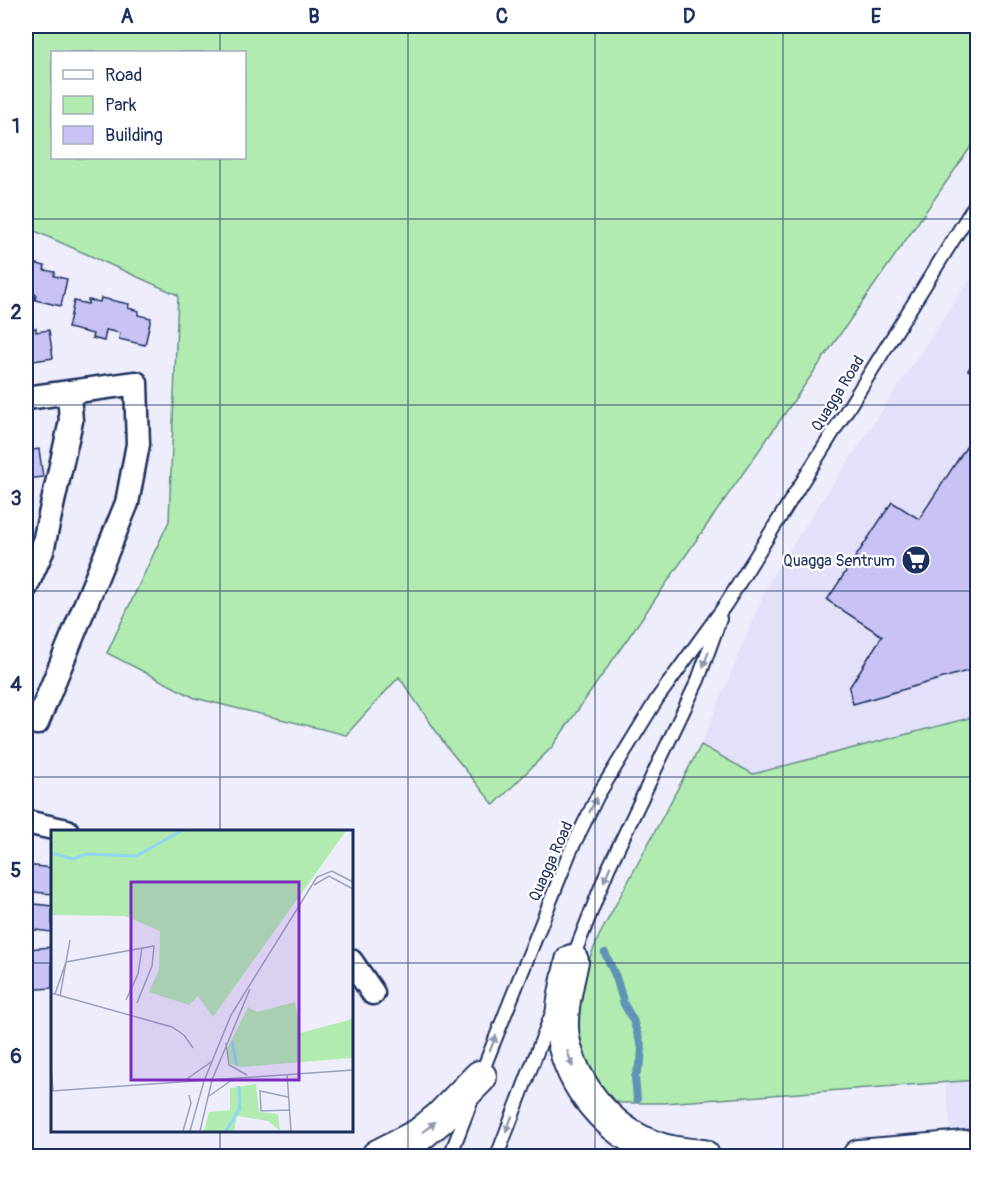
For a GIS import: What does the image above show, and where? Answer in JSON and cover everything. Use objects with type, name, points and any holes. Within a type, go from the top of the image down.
[{"type":"main road","points":[[572,961],[564,1007],[563,1037],[574,1070],[585,1093],[604,1115],[627,1135],[653,1147],[682,1155],[703,1156]]},
{"type":"main road","points":[[378,1156],[419,1135],[440,1118],[480,1077]]},
{"type":"main road","points":[[859,1156],[933,1153],[978,1146]]},
{"type":"street","points":[[26,398],[136,383],[138,444],[127,503],[37,723]]},
{"type":"street","points":[[26,587],[42,551],[71,421],[69,392]]},
{"type":"street","points":[[26,822],[63,830]]},
{"type":"street","points":[[352,962],[373,993]]},
{"type":"lane","name":"Quagga Road","points":[[450,1156],[570,852],[598,795],[657,699],[726,603],[978,200]]},
{"type":"lane","name":"Quagga Road","points":[[497,1156],[609,869],[698,680],[726,603]]},
{"type":"shaded area","points":[[977,268],[977,716],[753,774],[701,745],[770,579]]},
{"type":"shaded area","points":[[977,1080],[977,1156],[954,1156],[945,1083]]},
{"type":"green space","points":[[26,26],[977,26],[977,138],[552,747],[494,805],[447,747],[399,677],[346,735],[195,698],[107,653],[169,521],[178,295],[26,227]]},
{"type":"green space","points":[[977,716],[977,1080],[664,1103],[619,1103],[593,1086],[577,1055],[574,995],[599,936],[701,745],[753,774]]},
{"type":"building","points":[[26,261],[45,266],[44,270],[55,272],[54,276],[67,279],[61,306],[35,300],[36,294],[26,292]]},
{"type":"building","points":[[101,298],[129,304],[128,308],[139,311],[138,315],[151,318],[145,345],[119,339],[120,333],[106,330],[104,341],[92,338],[93,334],[68,328],[74,301],[88,304],[88,300],[100,302]]},
{"type":"building","points":[[36,328],[36,332],[49,330],[53,358],[27,362],[26,329]]},
{"type":"building","points":[[978,355],[978,377],[968,370]]},
{"type":"building","name":"Quagga Sentrum","points":[[978,429],[978,668],[853,704],[849,688],[882,636],[827,600],[892,502],[919,519]]},
{"type":"building","points":[[39,449],[43,477],[26,479],[26,451]]},
{"type":"building","points":[[26,865],[51,868],[51,894],[26,891]]},
{"type":"building","points":[[26,903],[51,906],[51,932],[26,929]]},
{"type":"building","points":[[51,947],[51,988],[26,990],[26,949]]},
{"type":"waterway","points":[[605,953],[642,1048],[641,1061],[635,1077],[637,1099]]},
{"type":"place","name":"Quagga Sentrum","points":[[916,560]]}]
